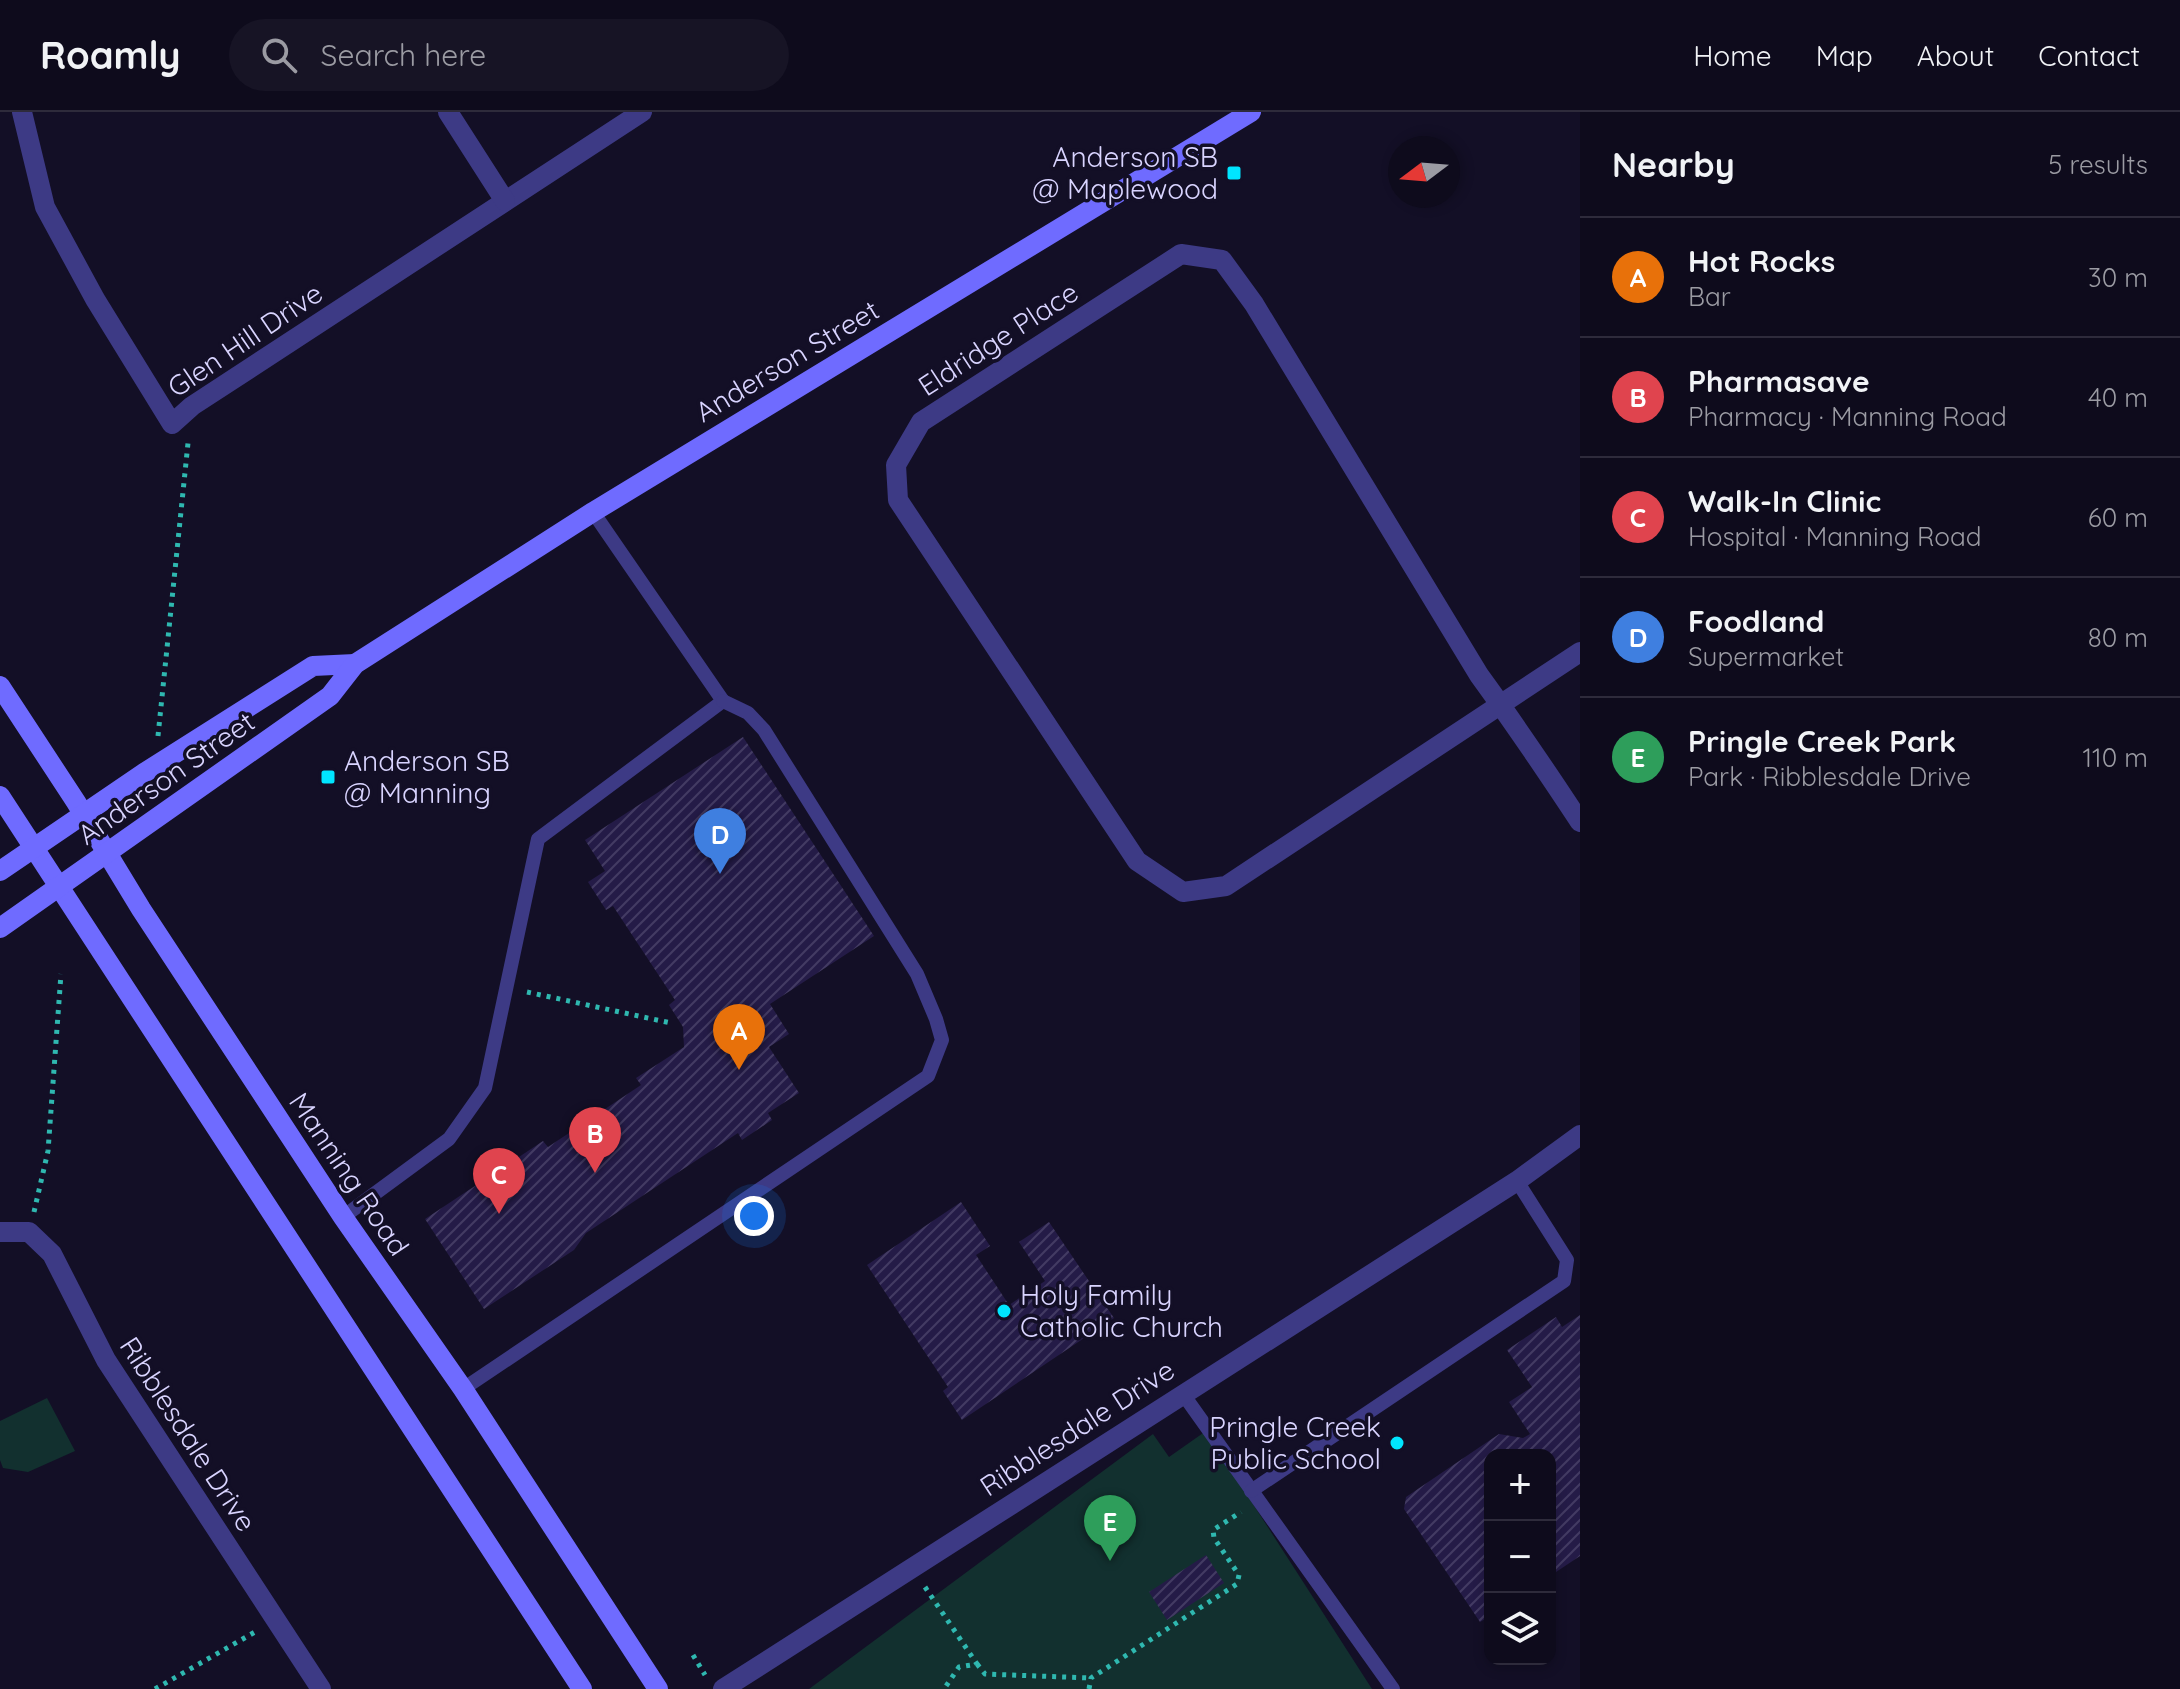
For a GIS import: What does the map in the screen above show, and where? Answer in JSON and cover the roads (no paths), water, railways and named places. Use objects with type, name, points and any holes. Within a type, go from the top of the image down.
[{"type":"main road","name":"Anderson Street","points":[[0,928],[330,696],[355,664],[593,512],[1251,112]]},
{"type":"main road","name":"Anderson Street","points":[[0,871],[144,773],[313,666],[355,664]]},
{"type":"main road","name":"Manning Road","points":[[0,686],[343,1217],[463,1389],[658,1689]]},
{"type":"main road","points":[[0,796],[582,1689]]},
{"type":"street","name":"Glen Hill Drive","points":[[22,112],[45,207],[95,299],[172,424],[192,406],[642,112]]},
{"type":"street","points":[[448,112],[505,201]]},
{"type":"street","name":"Eldridge Place","points":[[1501,706],[1226,886],[1183,892],[1137,861],[1128,848],[898,500],[896,465],[921,422],[1181,254],[1222,260],[1254,304],[1479,675],[1501,706],[1580,822]]},
{"type":"street","points":[[1501,706],[1580,652]]},
{"type":"street","name":"Ribblesdale Drive","points":[[723,1689],[1517,1181],[1580,1135]]},
{"type":"street","name":"Ribblesdale Drive","points":[[0,1232],[29,1232],[52,1254],[106,1360],[321,1689]]},
{"type":"lane","points":[[463,1389],[928,1076],[942,1040],[917,974],[764,730],[748,713],[723,701],[593,512]]},
{"type":"lane","points":[[343,1217],[449,1139],[485,1088],[538,839],[723,701]]},
{"type":"lane","points":[[1255,1496],[1564,1281],[1567,1260],[1517,1181]]},
{"type":"lane","points":[[1183,1394],[1393,1689]]},
{"type":"place","name":"Anderson SB @ Maplewood","points":[[1234,173]]},
{"type":"place","name":"Anderson SB @ Manning","points":[[328,777]]},
{"type":"place","name":"Foodland","points":[[720,874]]},
{"type":"place","name":"Hot Rocks","points":[[739,1070]]},
{"type":"place","name":"Pharmasave","points":[[595,1173]]},
{"type":"place","name":"Walk-In Clinic","points":[[499,1214]]},
{"type":"place","name":"Holy Family Catholic Church","points":[[1004,1311]]},
{"type":"place","name":"Pringle Creek Public School","points":[[1397,1443]]},
{"type":"place","name":"Pringle Creek Park","points":[[1110,1561]]}]
